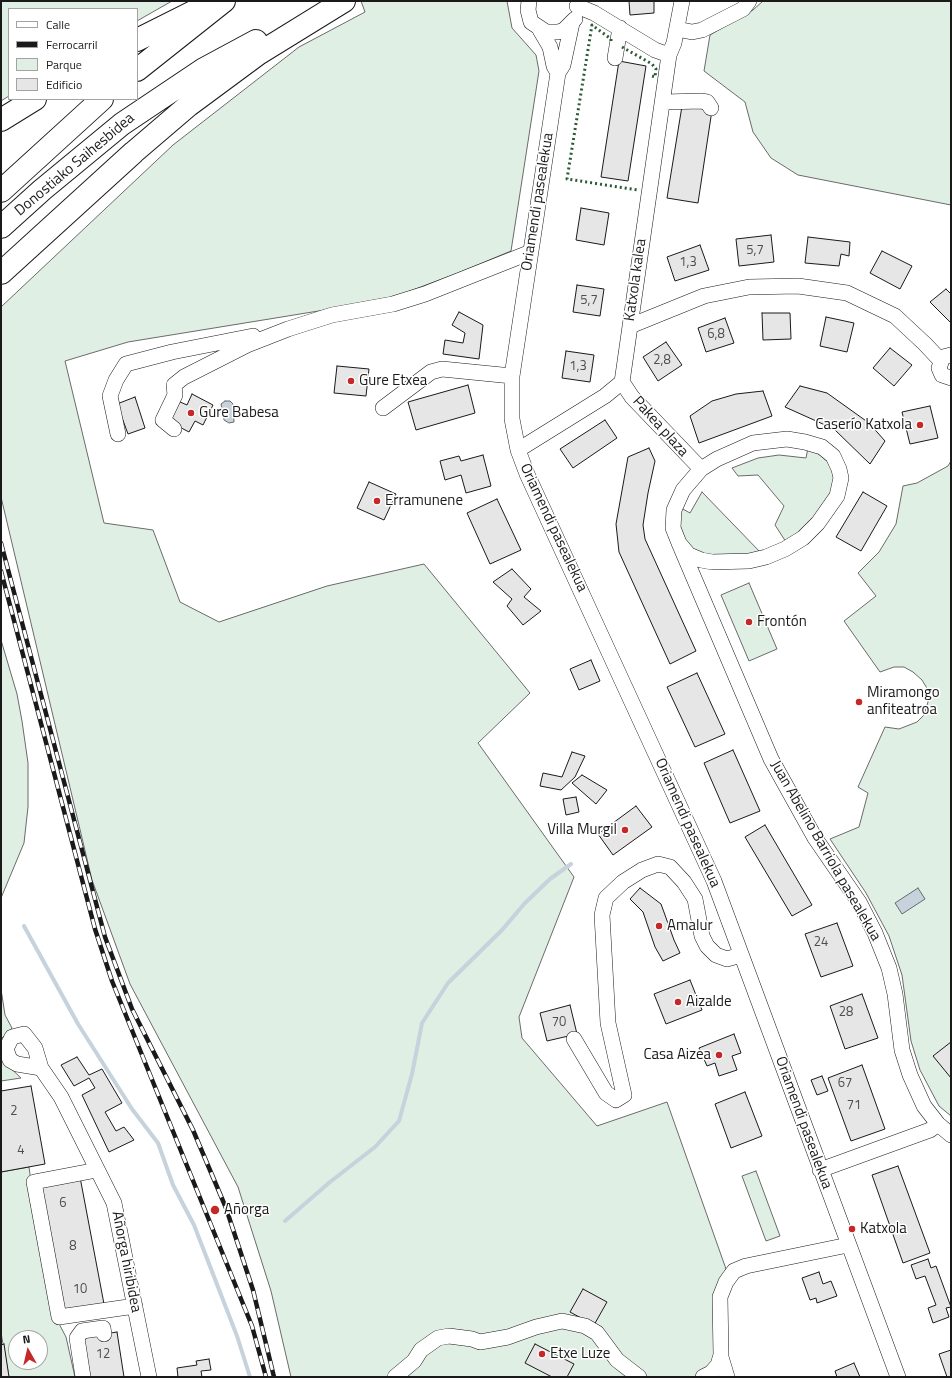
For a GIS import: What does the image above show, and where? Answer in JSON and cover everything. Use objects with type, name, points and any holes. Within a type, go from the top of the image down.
[{"type":"highway","points":[[138,40],[215,1]]},
{"type":"highway","points":[[138,69],[224,1]]},
{"type":"highway","name":"Donostiako Saihesbidea","points":[[1,227],[81,156],[122,124],[163,96],[204,69],[243,47],[340,1]]},
{"type":"highway","points":[[1,272],[134,152],[189,105],[258,54],[344,1]]},
{"type":"highway","points":[[1,120],[33,100]]},
{"type":"highway","points":[[6,186],[101,100]]},
{"type":"street","name":"Katxola kalea","points":[[622,382],[664,102],[669,55],[677,29],[682,1]]},
{"type":"street","points":[[677,29],[692,32],[702,30],[743,9],[749,1]]},
{"type":"street","name":"Oriamendi pasealekua","points":[[528,2],[531,22],[540,30],[550,47],[554,66],[558,73]]},
{"type":"street","points":[[577,3],[595,7],[620,28],[654,50],[669,55]]},
{"type":"street","name":"Oriamendi pasealekua","points":[[577,3],[577,13],[572,23],[563,65],[558,73],[512,376],[512,419],[518,450],[527,474],[693,832],[714,881],[898,1377]]},
{"type":"street","points":[[540,30],[552,33],[558,32],[564,30],[572,23]]},
{"type":"street","points":[[615,58],[620,28]]},
{"type":"street","points":[[664,102],[701,101],[707,102],[711,108]]},
{"type":"street","points":[[118,434],[110,396],[116,380],[126,364],[184,349],[288,328],[332,315],[393,304],[425,294],[530,252]]},
{"type":"street","points":[[630,326],[704,296],[749,287],[798,286],[847,293],[895,316],[926,344],[946,358],[940,372],[946,377],[951,378]]},
{"type":"street","points":[[174,429],[163,420],[175,395],[174,385],[184,377],[247,345],[288,328]]},
{"type":"street","points":[[383,408],[431,372],[442,369],[512,376]]},
{"type":"street","points":[[518,450],[605,396],[622,382]]},
{"type":"street","name":"Pakea plaza","points":[[622,382],[632,397],[701,469]]},
{"type":"street","name":"Pakea plaza","points":[[787,439],[822,447],[833,456],[841,478],[837,496],[818,523],[803,538],[766,557],[743,562],[712,562],[701,560],[689,555],[679,543],[673,528],[674,510],[683,490],[701,469],[717,459],[753,443],[787,439]]},
{"type":"street","name":"Juan Abelino Barriola pasealekua","points":[[679,543],[771,759],[815,838],[859,902],[875,933],[889,968],[895,994],[902,1050],[910,1075],[924,1106],[938,1124],[951,1135]]},
{"type":"street","name":"Oriamendi pasealekua","points":[[574,1039],[606,1093],[616,1100],[624,1095],[608,1023],[602,915],[606,898],[623,882],[642,870],[658,864],[670,867],[684,882],[695,899],[702,936],[707,946],[716,955],[727,959],[741,955]]},
{"type":"street","name":"Añorga hiribidea","points":[[41,1068],[17,1064],[10,1060],[6,1049],[12,1037],[24,1034],[35,1048],[41,1068],[61,1097],[114,1203],[149,1377]]},
{"type":"street","points":[[820,1170],[930,1130],[938,1124]]},
{"type":"street","points":[[97,1170],[34,1182],[59,1317],[135,1306]]},
{"type":"street","points":[[727,1377],[721,1357],[720,1297],[726,1282],[734,1271],[746,1266],[848,1245]]},
{"type":"street","points":[[395,1377],[414,1361],[421,1350],[438,1338],[450,1336],[472,1339],[480,1342],[508,1337],[536,1327],[562,1321],[585,1326],[597,1333],[617,1360],[639,1377]]},
{"type":"street","points":[[83,1377],[77,1338],[82,1331],[102,1328],[104,1334]]},
{"type":"street","points":[[703,1377],[711,1373],[718,1365],[721,1357]]},
{"type":"green space","points":[[1,1],[172,1],[138,20],[138,8],[8,8],[8,97],[1,101]]},
{"type":"green space","points":[[361,1],[507,1],[512,28],[536,55],[539,71],[511,251],[386,300],[128,342],[65,361],[104,523],[153,530],[180,602],[219,622],[327,586],[424,564],[530,693],[478,743],[574,877],[519,1017],[522,1038],[597,1126],[667,1102],[726,1269],[715,1297],[715,1377],[291,1377],[271,1291],[238,1187],[130,984],[92,880],[1,497],[1,307],[173,145],[299,47],[365,12]]},
{"type":"green space","points":[[763,1],[951,1],[951,205],[798,175],[771,158],[753,132],[745,102],[704,71],[710,35],[753,10]]},
{"type":"green space","points":[[808,448],[828,462],[834,475],[833,489],[806,529],[786,542],[775,525],[784,506],[758,475],[738,476],[732,468],[758,458],[779,455],[806,458]]},
{"type":"green space","points":[[951,461],[951,1116],[939,1106],[920,1070],[911,1041],[902,975],[889,936],[866,893],[830,839],[859,827],[868,793],[858,787],[885,727],[899,729],[917,722],[924,715],[928,702],[928,690],[922,680],[913,672],[904,667],[894,667],[880,672],[844,621],[876,596],[858,573],[879,552],[896,524],[903,486],[917,483],[948,466]]},
{"type":"green space","points":[[702,492],[761,553],[748,557],[700,554],[687,545],[678,520],[681,508],[690,513]]},
{"type":"green space","name":"Frontón","points":[[749,583],[777,649],[749,661],[721,595]]},
{"type":"green space","points":[[1,640],[17,694],[22,721],[28,763],[28,807],[24,843],[1,898]]},
{"type":"green space","points":[[1,989],[5,1015],[12,1028],[1,1039]]},
{"type":"green space","points":[[1,1059],[21,1078],[1,1081]]},
{"type":"green space","points":[[29,1167],[39,1239],[55,1316],[66,1337],[75,1377],[9,1377],[1,1333],[1,1172]]},
{"type":"green space","points":[[756,1171],[780,1236],[766,1241],[742,1176]]},
{"type":"shaded area","points":[[225,401],[230,401],[233,404],[234,422],[229,423],[224,420],[221,404]]},
{"type":"shaded area","points":[[918,888],[925,899],[902,914],[895,903]]},
{"type":"building","points":[[629,1],[654,1],[654,13],[630,15]]},
{"type":"building","points":[[619,61],[646,66],[628,181],[601,177]]},
{"type":"building","points":[[682,106],[712,110],[698,203],[667,198]]},
{"type":"building","points":[[581,208],[609,213],[604,245],[576,240]]},
{"type":"building","points":[[771,235],[774,262],[739,266],[736,239]]},
{"type":"building","points":[[808,237],[850,242],[849,256],[841,254],[839,266],[805,263]]},
{"type":"building","points":[[700,245],[709,270],[675,281],[667,257]]},
{"type":"building","points":[[882,251],[912,266],[900,289],[870,273]]},
{"type":"building","points":[[577,285],[604,289],[600,316],[573,312]]},
{"type":"building","points":[[946,289],[951,294],[951,323],[930,302]]},
{"type":"building","points":[[459,312],[483,325],[479,359],[443,354],[445,340],[463,343],[465,333],[452,325]]},
{"type":"building","points":[[762,313],[790,313],[791,339],[763,340]]},
{"type":"building","points":[[826,317],[854,323],[847,352],[820,346]]},
{"type":"building","points":[[725,318],[734,343],[706,352],[698,328]]},
{"type":"building","points":[[666,342],[682,365],[658,381],[643,357]]},
{"type":"building","points":[[890,348],[912,365],[894,386],[873,368]]},
{"type":"building","points":[[566,351],[594,355],[590,382],[562,378]]},
{"type":"building","name":"Gure Etxea","points":[[337,366],[369,369],[366,396],[334,393]]},
{"type":"building","points":[[468,385],[475,413],[416,430],[408,402]]},
{"type":"building","points":[[800,386],[827,393],[869,423],[885,441],[870,464],[834,429],[785,407]]},
{"type":"building","points":[[763,391],[772,416],[699,443],[690,416],[712,401],[736,394]]},
{"type":"building","name":"Gure Babesa","points":[[192,394],[213,405],[203,425],[195,421],[189,432],[168,421],[178,401],[187,405]]},
{"type":"building","points":[[135,397],[145,428],[128,434],[117,404]]},
{"type":"building","name":"Caserío Katxola","points":[[930,406],[938,438],[910,444],[902,412]]},
{"type":"building","points":[[605,420],[617,438],[573,468],[560,449]]},
{"type":"building","points":[[649,448],[655,461],[643,525],[645,539],[696,651],[670,664],[619,552],[616,524],[628,457]]},
{"type":"building","points":[[483,455],[491,486],[466,493],[461,475],[445,480],[440,461],[459,456],[461,461]]},
{"type":"building","name":"Erramunene","points":[[369,482],[396,494],[384,520],[357,508]]},
{"type":"building","points":[[863,492],[887,506],[861,551],[836,537]]},
{"type":"building","points":[[497,499],[521,550],[490,564],[467,513]]},
{"type":"building","points":[[512,569],[531,589],[524,597],[541,611],[523,625],[507,606],[512,599],[493,582]]},
{"type":"building","points":[[591,660],[600,681],[579,690],[570,669]]},
{"type":"building","points":[[697,673],[725,734],[695,747],[667,687]]},
{"type":"building","points":[[733,750],[760,811],[730,823],[704,763]]},
{"type":"building","points":[[572,752],[585,756],[575,777],[561,790],[540,786],[543,773],[562,777]]},
{"type":"building","points":[[582,775],[607,790],[596,804],[572,783]]},
{"type":"building","points":[[576,797],[579,812],[566,815],[563,799]]},
{"type":"building","name":"Villa Murgil","points":[[636,806],[652,827],[613,855],[598,834]]},
{"type":"building","points":[[765,825],[812,905],[792,916],[745,837]]},
{"type":"building","name":"Amalur","points":[[640,888],[661,904],[680,953],[663,961],[655,947],[643,912],[630,899]]},
{"type":"building","points":[[837,923],[853,966],[821,977],[805,934]]},
{"type":"building","name":"Aizalde","points":[[690,980],[702,1010],[666,1024],[654,994]]},
{"type":"building","points":[[862,994],[878,1038],[845,1049],[830,1006]]},
{"type":"building","points":[[570,1005],[577,1034],[547,1041],[540,1013]]},
{"type":"building","name":"Casa Aizea","points":[[734,1034],[741,1053],[732,1056],[737,1070],[719,1076],[715,1063],[707,1066],[699,1048]]},
{"type":"building","points":[[951,1042],[951,1078],[933,1056]]},
{"type":"building","points":[[77,1057],[89,1075],[102,1069],[122,1103],[105,1112],[116,1131],[124,1127],[134,1140],[109,1152],[82,1095],[95,1088],[89,1078],[74,1086],[61,1065]]},
{"type":"building","points":[[862,1065],[885,1129],[851,1141],[828,1078]]},
{"type":"building","points":[[822,1076],[828,1091],[817,1095],[811,1080]]},
{"type":"building","points":[[31,1086],[45,1164],[1,1172],[1,1091]]},
{"type":"building","points":[[745,1092],[762,1136],[731,1148],[715,1104]]},
{"type":"building","points":[[898,1166],[930,1253],[903,1263],[872,1175]]},
{"type":"building","points":[[80,1177],[104,1304],[62,1312],[38,1185]]},
{"type":"building","points":[[928,1259],[931,1268],[936,1266],[951,1307],[946,1308],[949,1317],[933,1323],[928,1308],[936,1305],[925,1276],[916,1279],[911,1265]]},
{"type":"building","points":[[819,1272],[823,1284],[831,1281],[837,1296],[817,1303],[816,1298],[810,1300],[802,1278]]},
{"type":"building","points":[[583,1289],[607,1302],[594,1325],[570,1312]]},
{"type":"building","points":[[117,1332],[124,1377],[87,1377],[81,1338]]},
{"type":"building","points":[[4,1344],[9,1377],[1,1377],[1,1345]]},
{"type":"building","name":"Etxe Luze","points":[[535,1344],[574,1364],[567,1377],[552,1377],[525,1363]]},
{"type":"building","points":[[951,1350],[951,1377],[947,1377],[939,1354]]},
{"type":"building","points":[[209,1359],[211,1370],[201,1371],[202,1377],[178,1377],[177,1368],[197,1365],[196,1361]]},
{"type":"building","points":[[854,1363],[860,1377],[837,1377],[835,1371]]},
{"type":"waterway","points":[[285,1221],[330,1182],[375,1147],[399,1121],[412,1074],[422,1023],[448,983],[502,930],[525,903],[550,879],[571,864]]},
{"type":"waterway","points":[[24,926],[78,1024],[132,1109],[158,1143],[173,1185],[194,1225],[237,1336],[250,1377]]},
{"type":"railway","points":[[1,543],[105,937],[132,1009],[193,1130],[226,1208],[253,1290],[274,1377]]},
{"type":"railway","points":[[1,571],[95,929],[112,981],[252,1326],[266,1377]]},
{"type":"hedge","points":[[611,41],[611,39],[592,25],[567,179],[638,190]]},
{"type":"hedge","points":[[622,47],[652,64],[656,69],[655,77],[652,76]]},
{"type":"place","name":"Gure Etxea","points":[[351,381]]},
{"type":"place","name":"Gure Babesa","points":[[191,413]]},
{"type":"place","name":"Caserío Katxola","points":[[920,425]]},
{"type":"place","name":"Erramunene","points":[[377,501]]},
{"type":"place","name":"Frontón","points":[[749,622]]},
{"type":"place","name":"Miramongo anfiteatroa","points":[[859,702]]},
{"type":"place","name":"Villa Murgil","points":[[625,830]]},
{"type":"place","name":"Amalur","points":[[659,926]]},
{"type":"place","name":"Aizalde","points":[[678,1002]]},
{"type":"place","name":"Casa Aizea","points":[[719,1055]]},
{"type":"place","name":"Añorga","points":[[215,1210]]},
{"type":"place","name":"Katxola","points":[[852,1229]]},
{"type":"place","name":"Etxe Luze","points":[[542,1354]]}]
